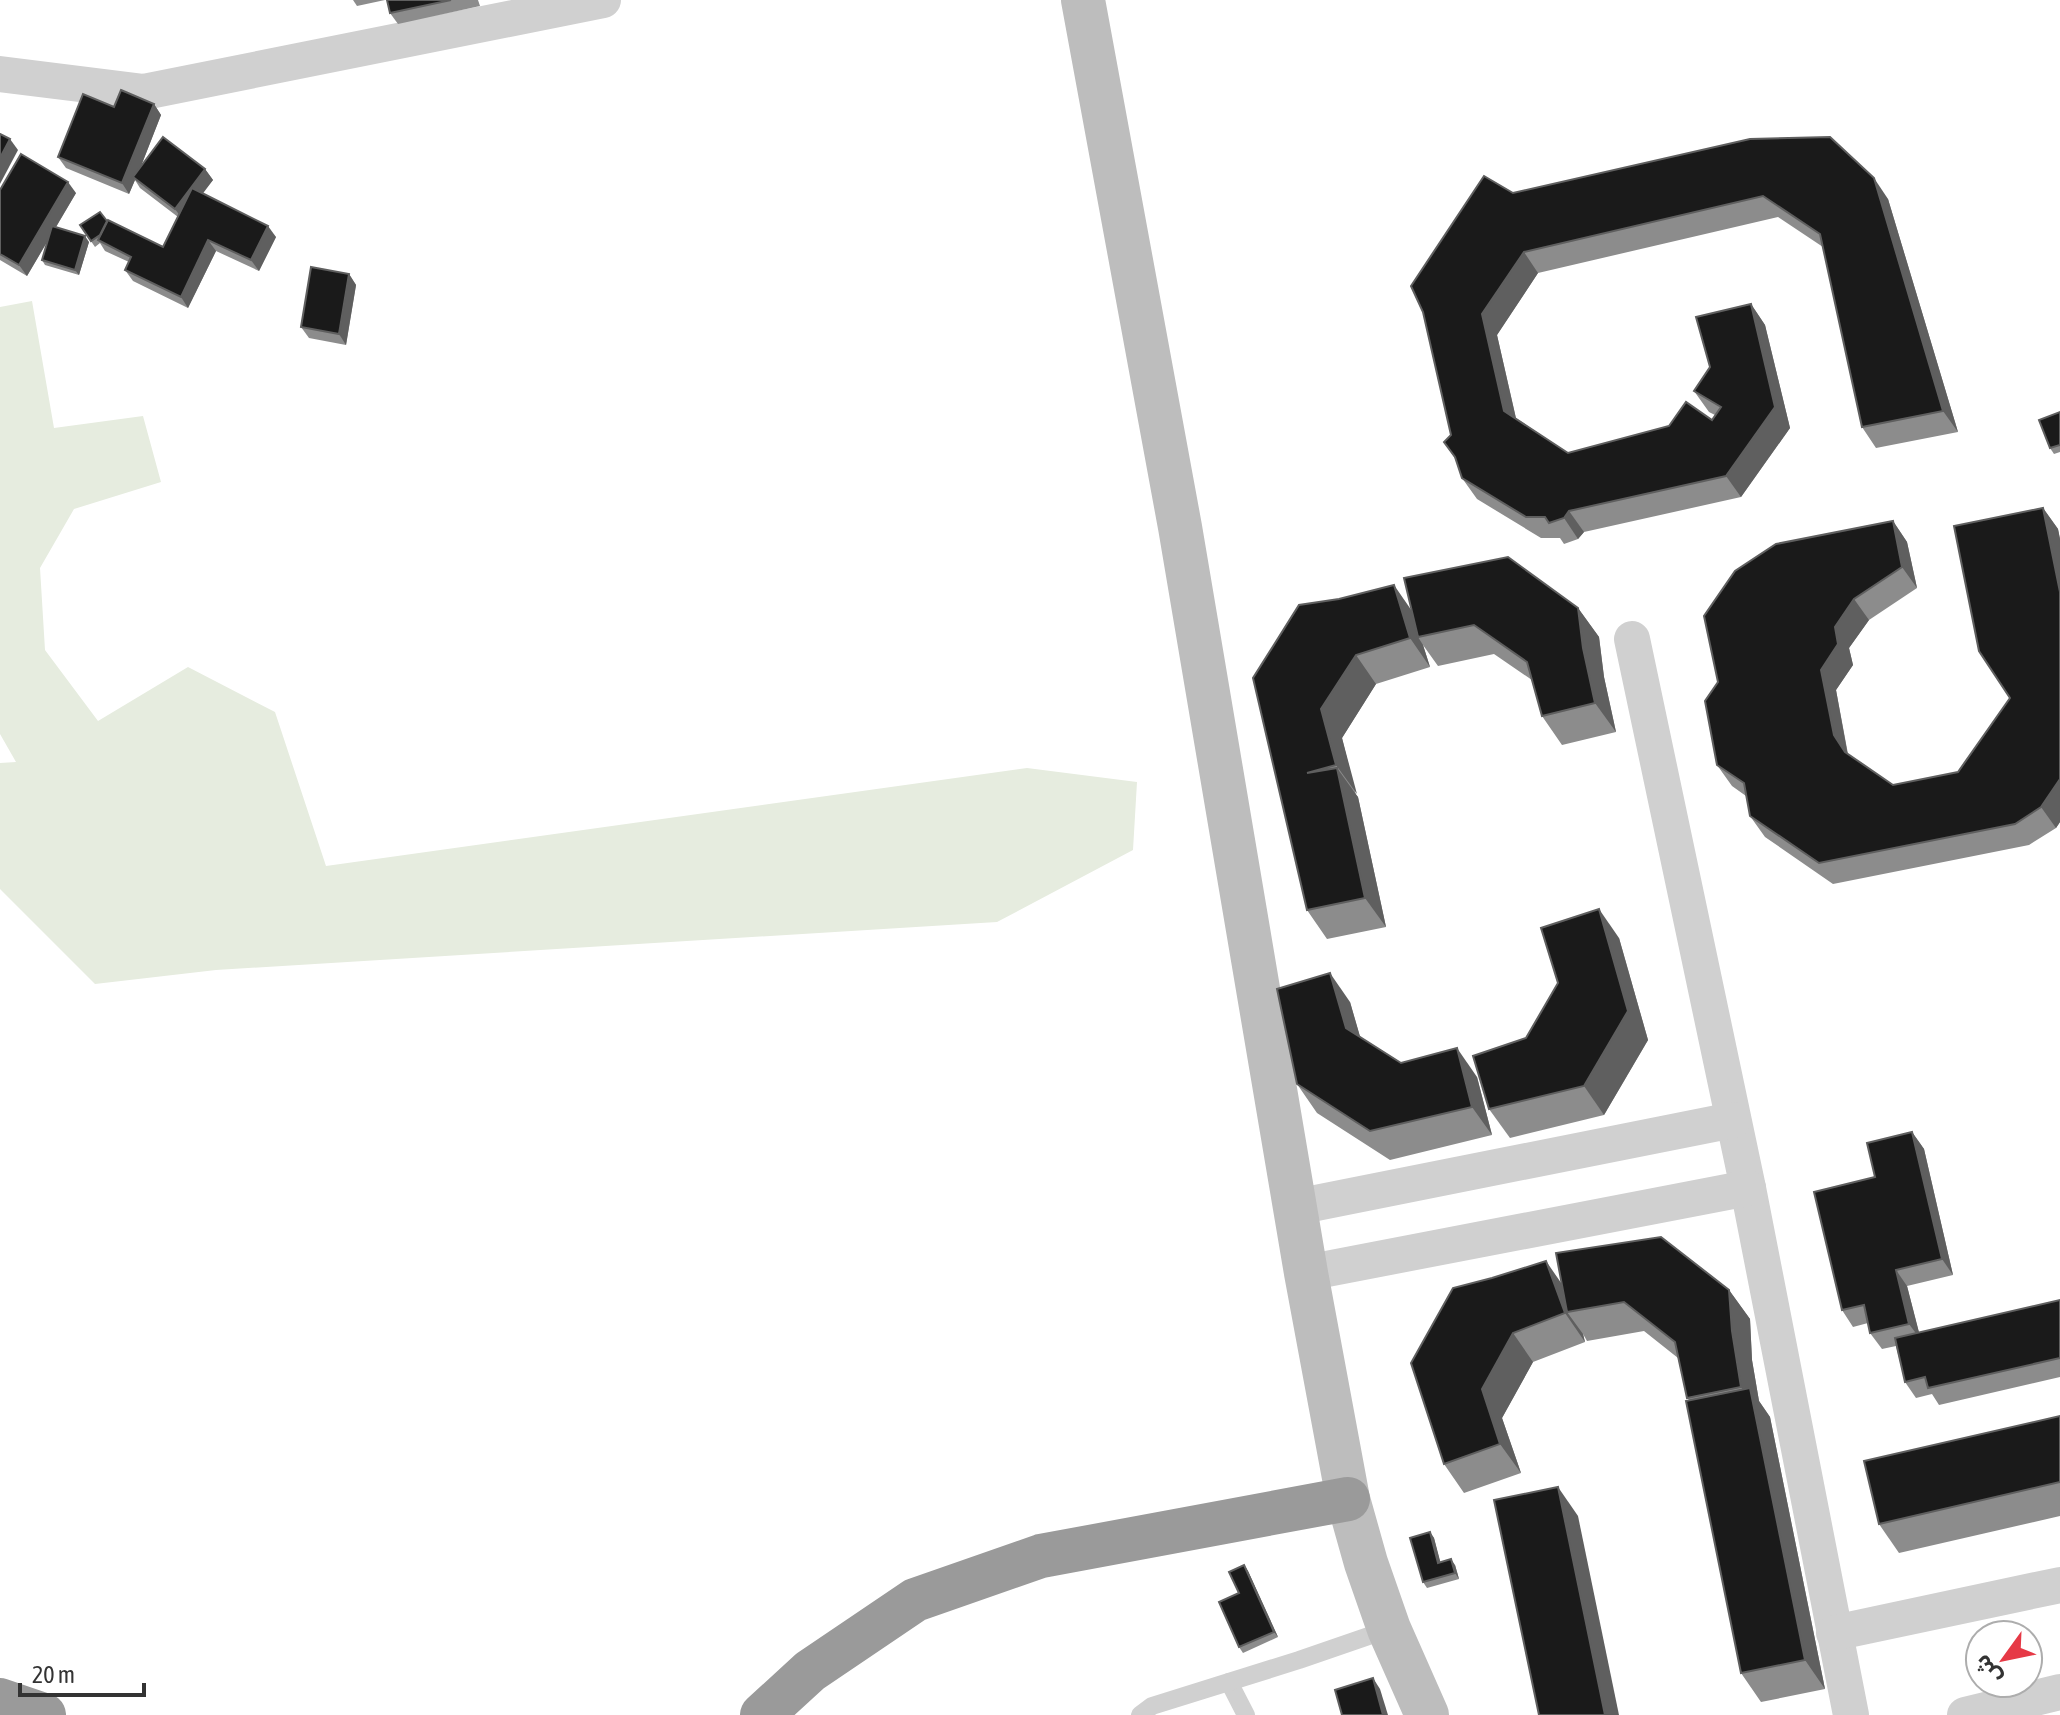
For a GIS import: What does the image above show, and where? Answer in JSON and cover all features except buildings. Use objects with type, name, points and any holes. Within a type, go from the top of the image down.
[{"type":"highway","points":[[762,1715],[810,1671],[915,1600],[1041,1556],[1348,1499]]},
{"type":"highway","points":[[0,1700],[44,1715]]},
{"type":"main road","points":[[1083,0],[1180,527],[1306,1273],[1348,1499],[1389,1629],[1427,1715]]},
{"type":"street","points":[[0,74],[144,92],[603,0]]},
{"type":"street","points":[[1632,639],[1748,1188],[1851,1715]]},
{"type":"street","points":[[1296,1207],[1733,1120]]},
{"type":"street","points":[[1306,1273],[1748,1188]]},
{"type":"street","points":[[1834,1633],[2060,1585]]},
{"type":"street","points":[[1965,1715],[2060,1692]]},
{"type":"lane","points":[[1140,1715],[1152,1706],[1389,1629]]},
{"type":"lane","points":[[1229,1682],[1246,1715]]},
{"type":"shaded area","points":[[32,301],[54,428],[143,416],[161,482],[74,509],[40,568],[45,650],[98,721],[188,667],[275,712],[326,866],[1027,768],[1137,782],[1133,850],[997,922],[216,970],[95,984],[0,889],[0,763],[16,762],[0,734],[0,307]]}]
